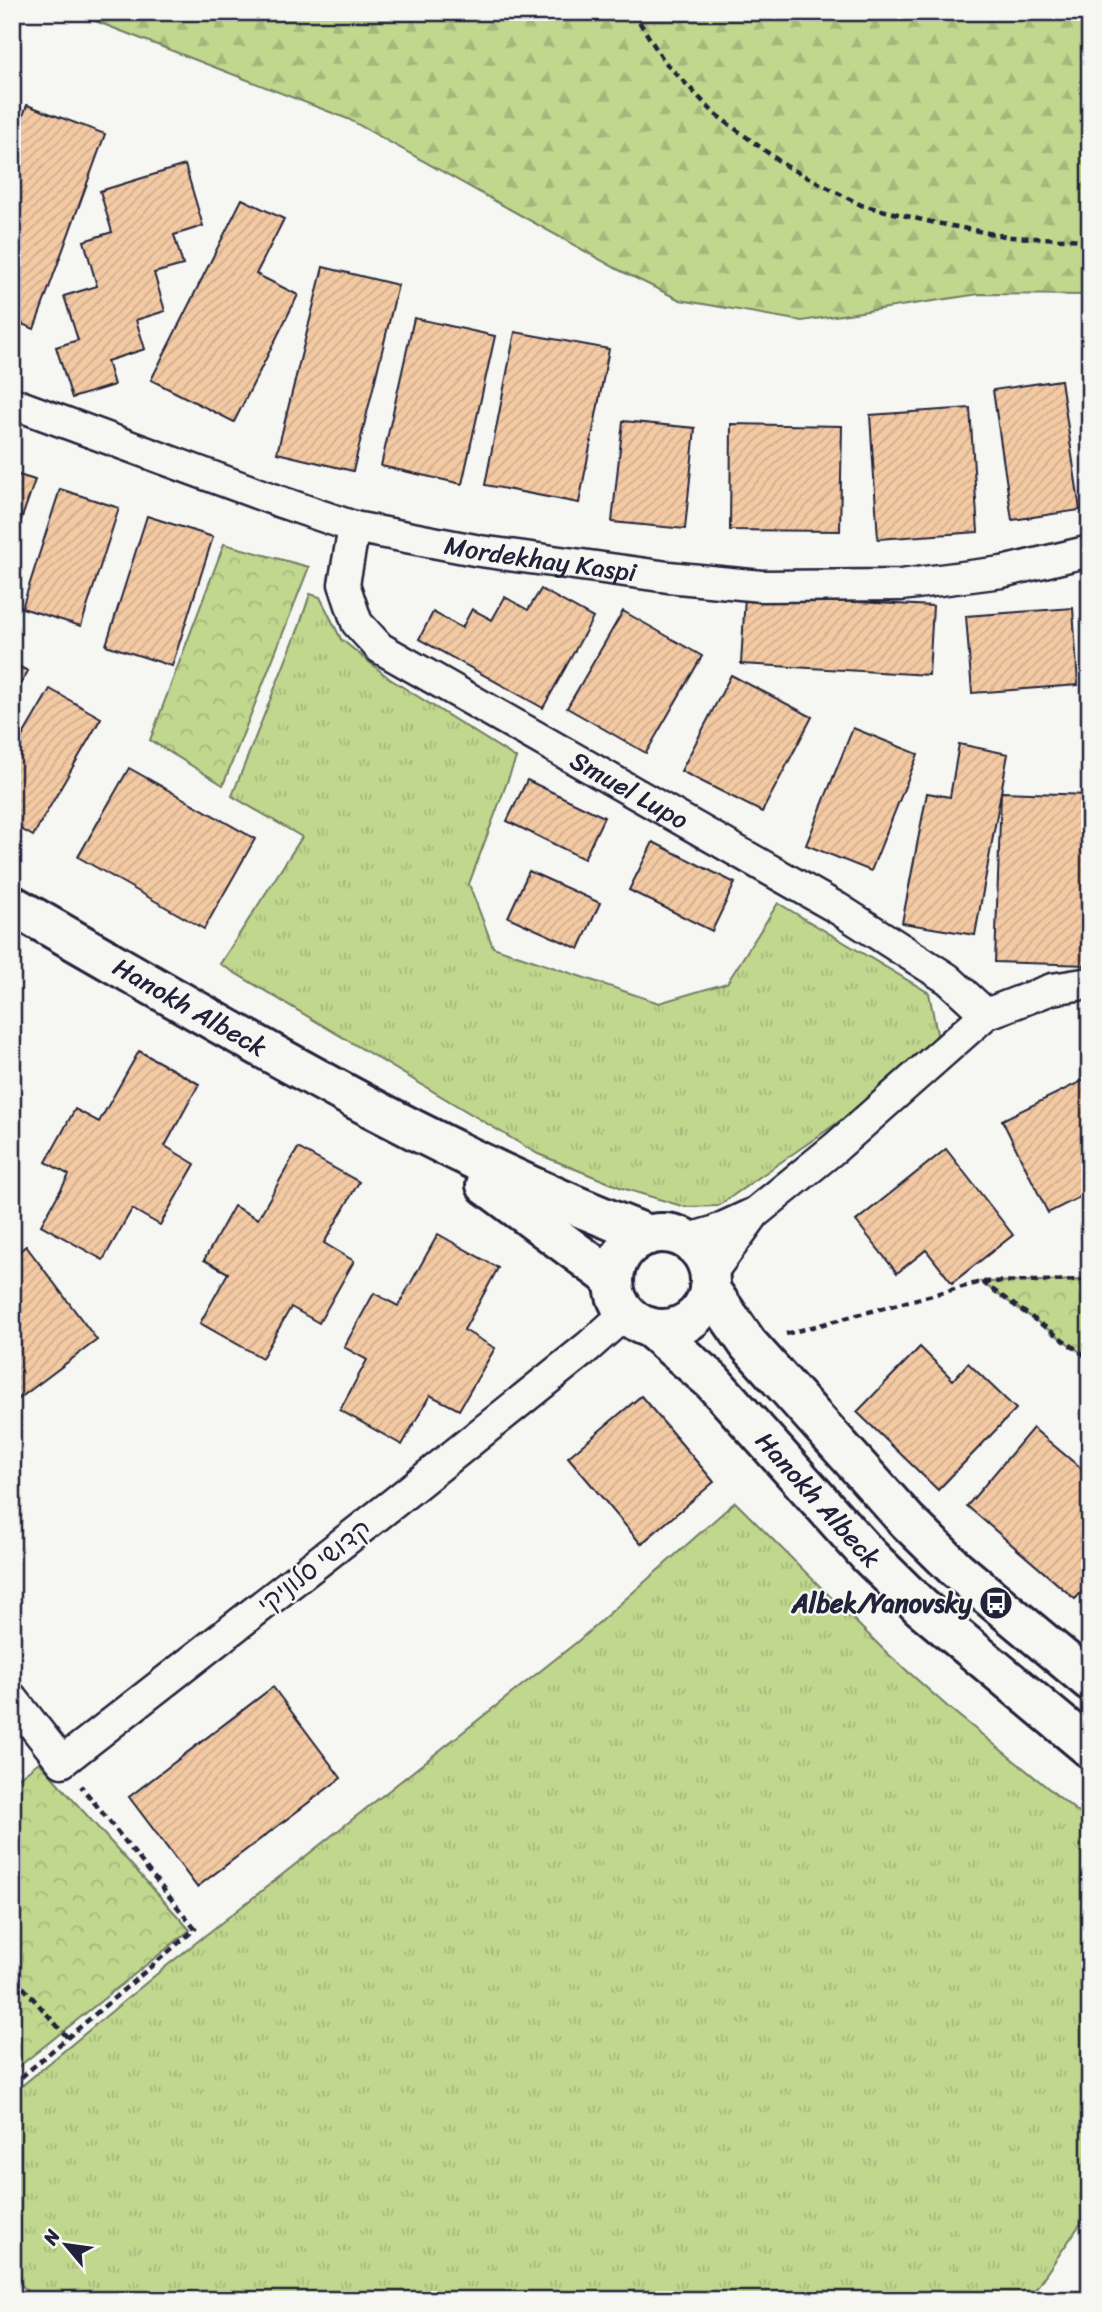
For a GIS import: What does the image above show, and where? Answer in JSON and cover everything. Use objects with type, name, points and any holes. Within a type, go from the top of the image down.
[{"type":"street","name":"Mordekhay Kaspi","points":[[12,403],[354,527],[480,551],[667,577],[761,586],[901,585],[1002,572],[1090,551]]},
{"type":"street","name":"Smuel Lupo","points":[[354,527],[344,584],[357,623],[380,648],[837,908],[948,979],[986,1014]]},
{"type":"street","name":"Hanokh Albeck","points":[[12,905],[367,1107],[530,1187],[649,1235]]},
{"type":"street","points":[[686,1240],[713,1232],[755,1213],[836,1147],[986,1014],[1052,989],[1090,983]]},
{"type":"street","name":"Hanokh Albeck","points":[[367,1107],[507,1200],[629,1307],[712,1381],[869,1556],[921,1607],[1090,1748]]},
{"type":"street","points":[[709,1282],[703,1256],[686,1240],[670,1233],[649,1235],[627,1247],[617,1265],[629,1307],[664,1329],[681,1326],[701,1308],[709,1282],[755,1213]]},
{"type":"street","name":"Hanokh Albeck","points":[[709,1282],[748,1344],[926,1539],[956,1569],[1090,1681]]},
{"type":"street","name":"קדושי סלוניקי","points":[[62,1762],[394,1502],[629,1307]]},
{"type":"street","points":[[12,1698],[62,1762]]},
{"type":"path","points":[[633,12],[664,61],[715,114],[786,166],[861,205],[1009,237],[1090,240]]},
{"type":"path","points":[[748,1344],[981,1282],[1090,1280]]},
{"type":"path","points":[[981,1282],[1090,1359]]},
{"type":"path","points":[[12,2085],[195,1929],[62,1762]]},
{"type":"path","points":[[12,1937],[18,1962],[14,1981],[67,2037]]},
{"type":"green space","points":[[72,12],[1090,12],[1090,295],[979,294],[802,321],[680,300],[617,269],[348,119]]},
{"type":"green space","points":[[224,544],[309,567],[223,785],[150,740]]},
{"type":"green space","points":[[310,594],[320,597],[341,639],[390,679],[516,758],[469,884],[493,947],[659,1003],[727,983],[778,903],[929,993],[938,1039],[847,1116],[718,1206],[685,1207],[622,1188],[538,1154],[220,964],[302,837],[232,796]]},
{"type":"green space","points":[[1090,1280],[1090,1359],[981,1282]]},
{"type":"green space","points":[[735,1502],[887,1653],[948,1707],[1090,1822],[1090,2210],[1028,2300],[35,2300],[12,2274],[12,2094],[164,1968],[577,1642]]},
{"type":"green space","points":[[39,1762],[190,1930],[12,2072],[12,1783]]},
{"type":"building","points":[[27,105],[105,134],[34,329],[12,320],[12,146]]},
{"type":"building","points":[[185,165],[203,226],[174,235],[183,265],[154,273],[165,311],[136,320],[145,349],[107,361],[114,385],[72,398],[56,347],[78,340],[64,296],[97,286],[84,241],[112,232],[100,191]]},
{"type":"building","points":[[242,199],[284,219],[256,274],[298,295],[234,422],[151,380]]},
{"type":"building","points":[[323,267],[398,285],[353,471],[277,453]]},
{"type":"building","points":[[414,318],[495,336],[462,484],[381,466]]},
{"type":"building","points":[[515,332],[609,349],[579,503],[485,485]]},
{"type":"building","points":[[1061,380],[1080,510],[1012,520],[993,390]]},
{"type":"building","points":[[970,408],[978,532],[878,539],[870,415]]},
{"type":"building","points":[[623,421],[695,428],[685,529],[612,522]]},
{"type":"building","points":[[731,424],[842,426],[840,531],[730,530]]},
{"type":"building","points":[[12,473],[35,480],[12,546]]},
{"type":"building","points":[[60,489],[119,508],[81,626],[22,608]]},
{"type":"building","points":[[147,516],[213,537],[172,666],[106,645]]},
{"type":"building","points":[[541,589],[593,618],[543,708],[419,639],[433,612],[462,628],[472,609],[492,620],[505,597],[528,610]]},
{"type":"building","points":[[745,596],[933,606],[929,675],[741,664]]},
{"type":"building","points":[[1073,608],[1078,685],[972,693],[966,616]]},
{"type":"building","points":[[623,611],[702,656],[646,753],[567,708]]},
{"type":"building","points":[[12,663],[28,671],[12,700]]},
{"type":"building","points":[[731,675],[812,717],[762,812],[681,771]]},
{"type":"building","points":[[50,689],[101,718],[33,836],[12,824],[12,754]]},
{"type":"building","points":[[853,728],[918,754],[871,871],[806,845]]},
{"type":"building","points":[[959,744],[1008,754],[975,935],[902,923],[927,793],[950,797]]},
{"type":"building","points":[[129,768],[255,839],[204,929],[78,857]]},
{"type":"building","points":[[527,780],[604,817],[584,859],[507,821]]},
{"type":"building","points":[[1001,792],[1090,795],[1089,965],[995,962]]},
{"type":"building","points":[[653,842],[735,883],[712,931],[629,890]]},
{"type":"building","points":[[529,871],[600,903],[579,949],[508,917]]},
{"type":"building","points":[[139,1051],[199,1084],[165,1146],[195,1164],[160,1225],[132,1209],[103,1260],[41,1225],[69,1175],[46,1162],[75,1109],[99,1122]]},
{"type":"building","points":[[1090,1077],[1090,1192],[1048,1213],[1002,1120]]},
{"type":"building","points":[[298,1148],[359,1182],[324,1243],[354,1261],[319,1323],[291,1307],[262,1358],[200,1323],[228,1273],[204,1260],[234,1206],[258,1219]]},
{"type":"building","points":[[946,1149],[1013,1235],[952,1283],[926,1250],[897,1273],[856,1221]]},
{"type":"building","points":[[438,1234],[498,1268],[464,1330],[495,1348],[459,1410],[430,1395],[402,1445],[340,1410],[367,1360],[344,1347],[374,1293],[398,1306]]},
{"type":"building","points":[[26,1246],[97,1340],[12,1404],[12,1257]]},
{"type":"building","points":[[920,1347],[953,1380],[968,1363],[1016,1409],[938,1490],[857,1412]]},
{"type":"building","points":[[641,1396],[714,1482],[641,1544],[568,1457]]},
{"type":"building","points":[[1033,1428],[1090,1476],[1090,1583],[1075,1599],[967,1506]]},
{"type":"building","points":[[273,1687],[341,1778],[197,1887],[129,1797]]},
{"type":"place","name":"Albek/Yanovsky","points":[[996,1603]]}]
